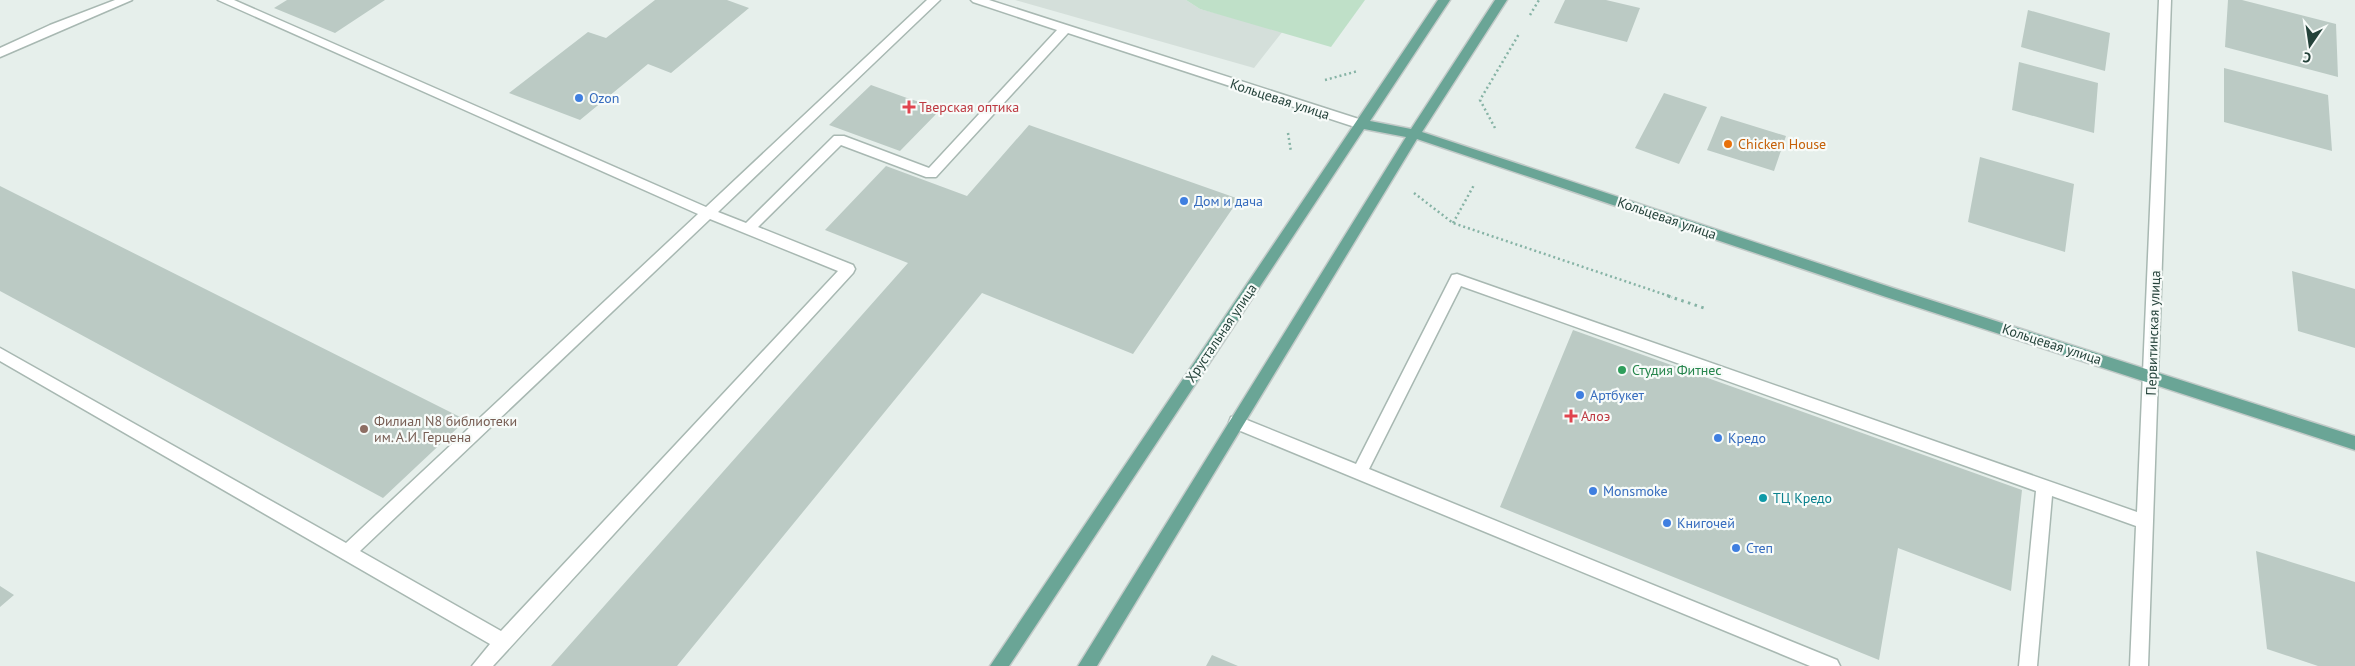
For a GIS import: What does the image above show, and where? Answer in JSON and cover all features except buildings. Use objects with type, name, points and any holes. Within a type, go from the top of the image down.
[{"type":"main road","name":"Хрустальная улица","points":[[999,666],[1444,0]]},
{"type":"main road","points":[[1087,666],[1383,182],[1501,0]]},
{"type":"main road","name":"Кольцевая улица","points":[[1360,124],[1415,134],[1891,293],[2355,443]]},
{"type":"street","points":[[0,54],[54,28],[126,0]]},
{"type":"street","points":[[224,0],[708,213],[848,269],[481,666]]},
{"type":"street","points":[[348,552],[934,0]]},
{"type":"street","name":"Кольцевая улица","points":[[977,0],[1360,124]]},
{"type":"street","name":"Первитинская улица","points":[[2139,666],[2165,0]]},
{"type":"street","points":[[748,229],[839,139],[930,174],[1065,29]]},
{"type":"street","points":[[1359,473],[1457,279],[2145,522]]},
{"type":"street","points":[[0,354],[503,642]]},
{"type":"street","points":[[1237,422],[1831,666]]},
{"type":"street","points":[[2028,666],[2045,486]]},
{"type":"path","points":[[1529,17],[1539,0]]},
{"type":"path","points":[[1480,100],[1519,33]]},
{"type":"path","points":[[1324,81],[1362,70]]},
{"type":"path","points":[[1286,124],[1291,152]]},
{"type":"path","points":[[1453,223],[1476,182]]},
{"type":"path","points":[[1413,192],[1453,223],[1707,309]]},
{"type":"shaded area","points":[[1015,0],[1186,0],[1200,9],[1283,31],[1254,68]]},
{"type":"green space","points":[[1186,0],[1365,0],[1331,47],[1200,9]]},
{"type":"place","name":"Ozon","points":[[579,98]]},
{"type":"place","name":"Тверская оптика","points":[[909,107]]},
{"type":"place","name":"Chicken House","points":[[1728,144]]},
{"type":"place","name":"Дом и дача","points":[[1184,201]]},
{"type":"place","name":"Студия Фитнес","points":[[1622,370]]},
{"type":"place","name":"Артбукет","points":[[1580,395]]},
{"type":"place","name":"Алоэ","points":[[1571,416]]},
{"type":"place","name":"Филиал N8 библиотеки им. А.И. Герцена","points":[[364,429]]},
{"type":"place","name":"Кредо","points":[[1718,438]]},
{"type":"place","name":"Monsmoke","points":[[1593,491]]},
{"type":"place","name":"ТЦ Кредо","points":[[1763,498]]},
{"type":"place","name":"Книгочей","points":[[1667,523]]},
{"type":"place","name":"Степ","points":[[1736,548]]}]
